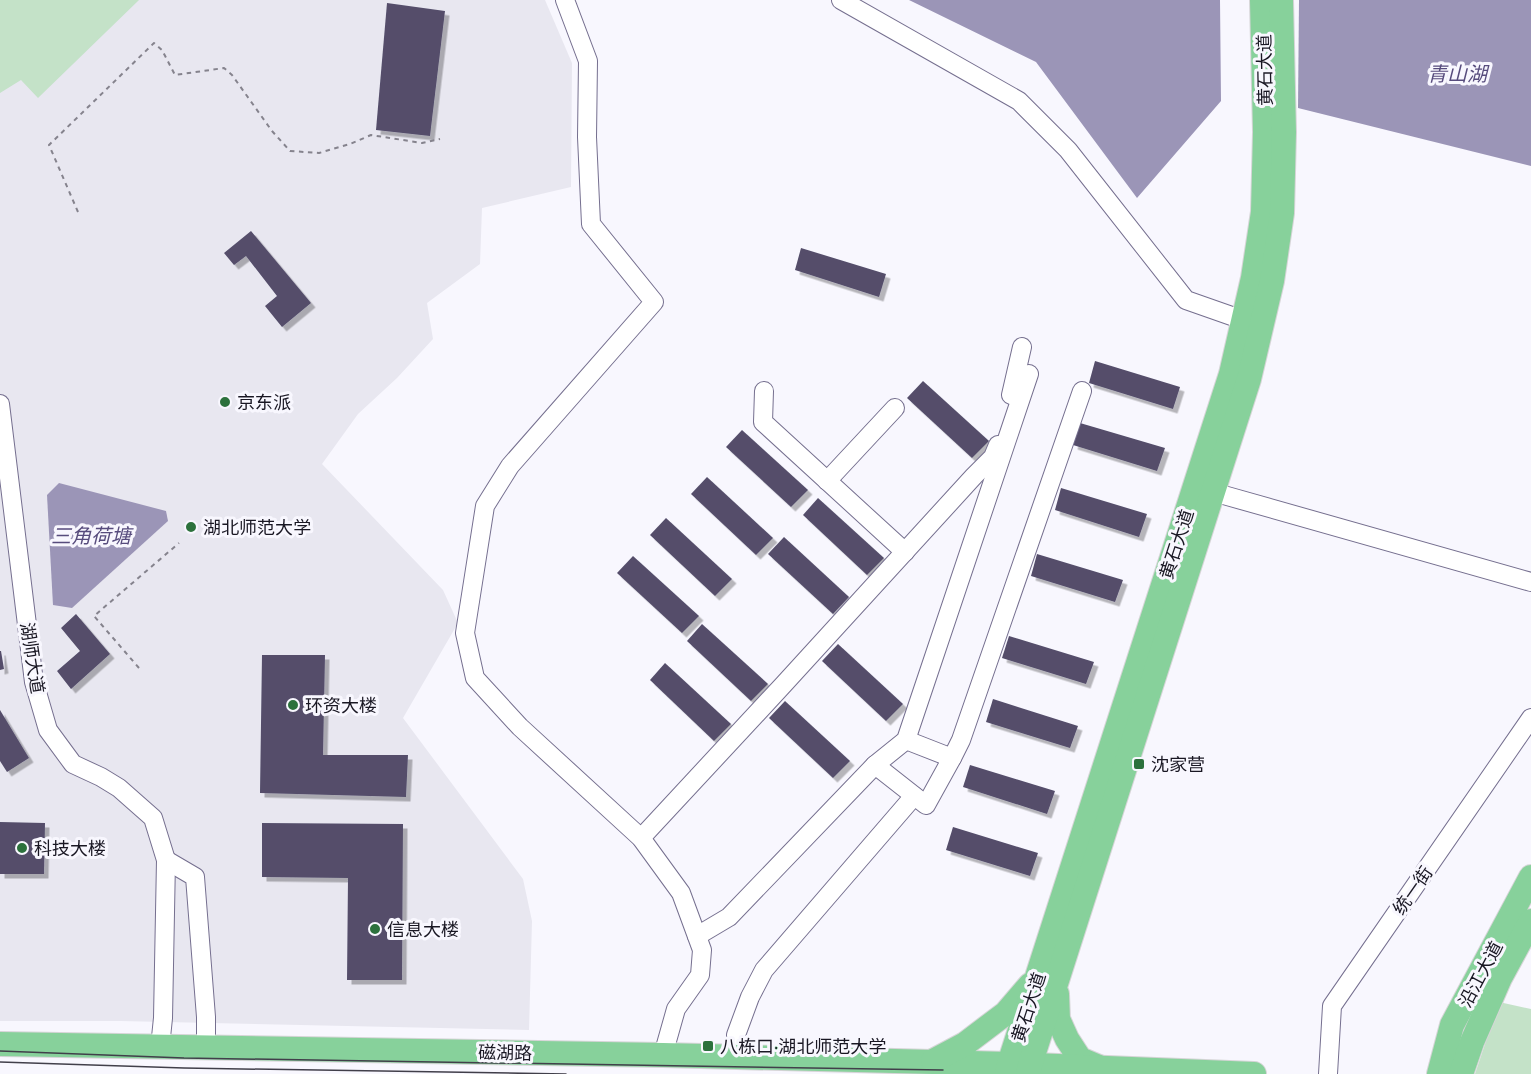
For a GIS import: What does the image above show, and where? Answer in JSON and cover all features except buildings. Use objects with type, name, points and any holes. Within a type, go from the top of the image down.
[{"type":"main road","name":"黄石大道","points":[[1047,980],[1213,492],[1249,379],[1253,278],[1263,212],[1265,132],[1262,0]]},
{"type":"main road","name":"黄石大道","points":[[1019,1069],[1231,374],[1272,281],[1282,213],[1284,132],[1281,0]]},
{"type":"main road","name":"沿江大道","points":[[1448,1070],[1452,1025],[1531,877]]},
{"type":"main road","name":"沿江大道","points":[[1448,1070],[1472,1042],[1500,978],[1531,921]]},
{"type":"main road","points":[[931,1062],[965,1044],[1047,980],[1058,1019],[1067,1039],[1080,1059],[1101,1068]]},
{"type":"main road","name":"磁湖路","points":[[0,1044],[663,1054],[931,1062],[1019,1069],[1101,1068],[1254,1074]]},
{"type":"main road","points":[[1422,1074],[1448,1070]]},
{"type":"street","points":[[566,0],[588,61],[587,137],[591,224],[654,302],[510,466],[485,506],[465,633],[475,678],[520,727],[641,838],[681,893],[702,950],[700,975],[676,1010],[663,1054]]},
{"type":"street","points":[[841,0],[1019,101],[1068,150],[1186,300],[1253,321]]},
{"type":"street","points":[[641,838],[993,457],[1000,440],[1022,347]]},
{"type":"street","points":[[697,936],[729,917],[876,765],[906,740],[1029,374]]},
{"type":"street","points":[[764,391],[763,422],[905,552]]},
{"type":"street","points":[[876,765],[926,805],[962,741],[1082,391]]},
{"type":"street","name":"湖师大道","points":[[0,404],[34,682],[48,730],[73,764],[119,788],[153,818],[166,860],[163,1018],[160,1047]]},
{"type":"street","points":[[827,481],[895,408]]},
{"type":"street","points":[[1213,492],[1531,582]]},
{"type":"street","name":"统一街","points":[[1328,1074],[1332,1006],[1531,718]]},
{"type":"street","points":[[906,740],[952,758]]},
{"type":"street","points":[[738,1057],[736,1035],[750,997],[764,970],[914,796]]},
{"type":"street","points":[[166,860],[195,877],[206,1017],[206,1047]]},
{"type":"path","points":[[78,212],[49,145],[154,43],[162,50],[175,75],[224,68],[232,75],[272,131],[290,151],[319,153],[371,135],[422,143],[440,139]]},
{"type":"path","points":[[139,668],[94,616],[179,543]]},
{"type":"shaded area","name":"湖北师范大学","points":[[0,0],[545,0],[572,63],[571,187],[482,208],[480,264],[427,303],[433,339],[397,378],[358,414],[322,464],[443,590],[458,623],[403,718],[523,879],[532,921],[529,1030],[120,1021],[0,1021]]},
{"type":"green space","points":[[0,0],[139,0],[38,98],[21,80],[0,93]]},
{"type":"green space","points":[[1499,1002],[1531,1009],[1531,1074],[1475,1074]]},
{"type":"water","points":[[909,0],[1220,0],[1221,101],[1137,198],[1036,62]]},
{"type":"water","name":"青山湖","points":[[1299,0],[1531,0],[1531,166],[1298,108]]},
{"type":"water","name":"三角荷塘","points":[[59,483],[166,511],[168,521],[72,608],[53,605],[47,495]]},
{"type":"tram line","points":[[0,1051],[184,1058],[943,1070]]},
{"type":"tram line","points":[[0,1062],[184,1068],[566,1074]]},
{"type":"place","name":"京东派","points":[[225,402]]},
{"type":"place","name":"湖北师范大学","points":[[191,527]]},
{"type":"place","name":"环资大楼","points":[[293,705]]},
{"type":"place","name":"沈家营","points":[[1139,764]]},
{"type":"place","name":"科技大楼","points":[[22,848]]},
{"type":"place","name":"信息大楼","points":[[375,929]]},
{"type":"place","name":"八栋口·湖北师范大学","points":[[708,1046]]}]
